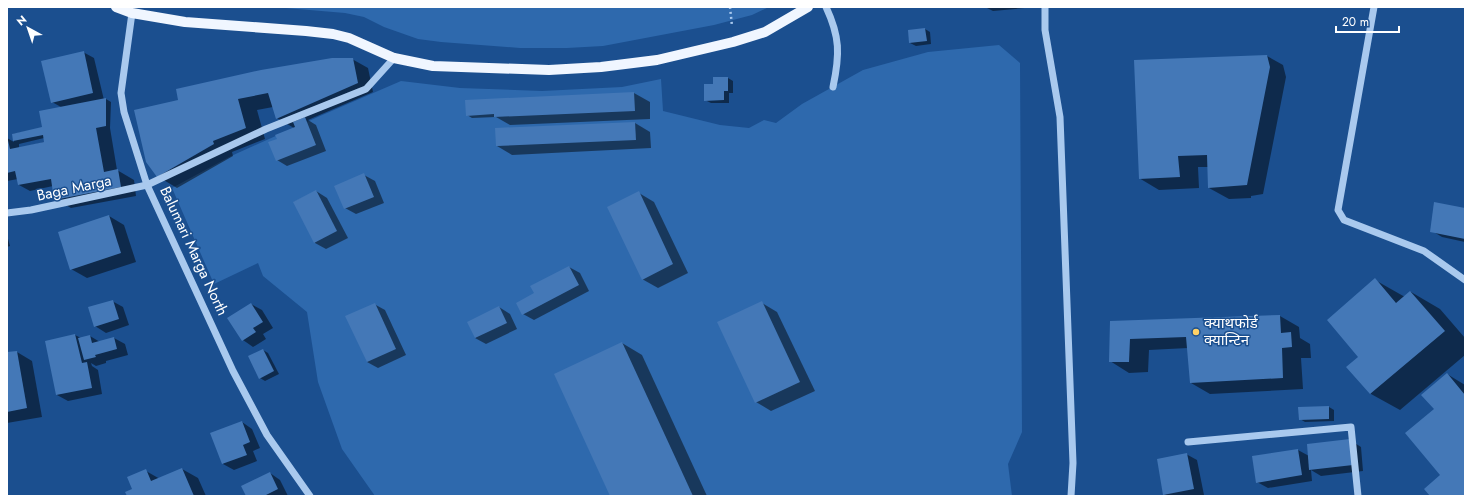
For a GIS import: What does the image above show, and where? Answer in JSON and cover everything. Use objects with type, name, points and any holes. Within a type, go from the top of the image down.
[{"type":"main road","points":[[116,7],[132,13],[185,22],[333,34],[349,38],[394,58],[433,66],[549,70],[601,67],[657,60],[733,42],[765,32],[808,7]]},
{"type":"street","points":[[826,7],[832,20],[838,42],[838,66],[834,87]]},
{"type":"street","points":[[1045,7],[1045,30],[1060,117],[1073,463],[1071,496]]},
{"type":"street","points":[[1374,7],[1338,210],[1344,220],[1424,251],[1465,280]]},
{"type":"street","name":"Balumari Marga North","points":[[132,13],[121,93],[124,112],[147,185],[233,371],[267,435],[310,496]]},
{"type":"street","name":"Baga Marga","points":[[7,213],[31,210],[147,185],[266,129],[366,89],[394,58]]},
{"type":"street","points":[[1188,442],[1352,427],[1358,496]]},
{"type":"shaded area","points":[[274,7],[769,7],[752,15],[714,25],[603,46],[520,48],[418,39],[384,27],[364,17],[345,13]]},
{"type":"shaded area","points":[[999,45],[1020,63],[1022,432],[1008,464],[1012,496],[375,496],[342,449],[318,382],[307,312],[263,276],[258,263],[214,284],[172,188],[229,157],[401,81],[460,88],[542,91],[622,87],[661,79],[663,111],[720,125],[749,128],[764,120],[776,123],[802,104],[863,70],[928,52]]},
{"type":"building","points":[[925,28],[927,41],[909,43],[908,30]]},
{"type":"building","points":[[84,51],[93,93],[51,103],[41,61]]},
{"type":"building","points":[[1267,55],[1270,67],[1247,185],[1208,188],[1207,155],[1178,156],[1180,177],[1139,179],[1134,60]]},
{"type":"building","points":[[332,58],[353,58],[358,83],[276,119],[268,93],[238,99],[246,128],[213,141],[214,144],[157,177],[146,162],[134,110],[178,100],[176,89],[261,70]]},
{"type":"building","points":[[713,77],[728,77],[728,91],[724,91],[724,100],[704,101],[704,84],[713,84]]},
{"type":"building","points":[[634,92],[635,111],[494,117],[494,114],[466,116],[465,100]]},
{"type":"building","points":[[106,98],[106,126],[96,128],[104,172],[118,169],[121,187],[54,200],[51,179],[18,185],[15,171],[7,173],[7,136],[10,149],[44,142],[43,135],[13,141],[12,134],[42,127],[39,111]]},
{"type":"building","points":[[305,117],[316,145],[276,161],[268,142],[277,139],[275,135],[295,127],[293,122]]},
{"type":"building","points":[[635,122],[636,140],[496,146],[495,128]]},
{"type":"building","points":[[364,173],[374,197],[344,209],[334,186]]},
{"type":"building","points":[[316,190],[337,231],[314,243],[293,202]]},
{"type":"building","points":[[639,191],[673,264],[642,280],[607,207]]},
{"type":"building","points":[[1434,202],[1465,208],[1465,239],[1430,232]]},
{"type":"building","points":[[109,215],[121,253],[70,270],[58,232]]},
{"type":"building","points":[[569,266],[579,285],[522,315],[516,303],[534,293],[530,286]]},
{"type":"building","points":[[1375,278],[1396,303],[1410,291],[1445,331],[1370,394],[1346,367],[1358,357],[1327,320]]},
{"type":"building","points":[[113,300],[119,319],[94,327],[88,307]]},
{"type":"building","points":[[762,301],[800,382],[755,403],[717,322]]},
{"type":"building","points":[[251,303],[263,322],[253,328],[256,332],[242,341],[227,318]]},
{"type":"building","points":[[375,303],[396,349],[367,362],[345,316]]},
{"type":"building","points":[[499,306],[507,323],[475,338],[467,322]]},
{"type":"building","points":[[1280,315],[1281,333],[1291,332],[1292,347],[1282,348],[1283,378],[1190,383],[1186,337],[1130,339],[1129,362],[1109,362],[1110,321]]},
{"type":"building","points":[[75,334],[82,363],[87,362],[92,388],[56,395],[45,341]]},
{"type":"building","points":[[90,335],[92,343],[114,337],[117,349],[95,355],[96,357],[84,360],[78,338]]},
{"type":"building","points":[[622,342],[693,496],[610,496],[554,374]]},
{"type":"building","points":[[263,349],[274,371],[259,379],[248,356]]},
{"type":"building","points":[[17,351],[27,408],[7,412],[7,352]]},
{"type":"building","points":[[1447,373],[1465,395],[1465,496],[1430,496],[1424,489],[1440,475],[1405,433],[1434,409],[1421,395]]},
{"type":"building","points":[[1329,406],[1329,419],[1299,420],[1298,407]]},
{"type":"building","points":[[242,421],[250,442],[243,445],[247,455],[222,464],[210,433]]},
{"type":"building","points":[[1350,439],[1353,465],[1309,470],[1307,444]]},
{"type":"building","points":[[1298,449],[1302,475],[1256,483],[1252,456]]},
{"type":"building","points":[[1187,453],[1194,489],[1163,495],[1157,459]]},
{"type":"building","points":[[182,468],[194,496],[127,496],[125,492],[132,489],[127,477],[146,469],[151,481]]},
{"type":"building","points":[[270,472],[278,489],[264,496],[246,496],[241,486]]},
{"type":"place","name":"क्याथफोर्ड क्यान्टिन","points":[[1196,332]]}]
